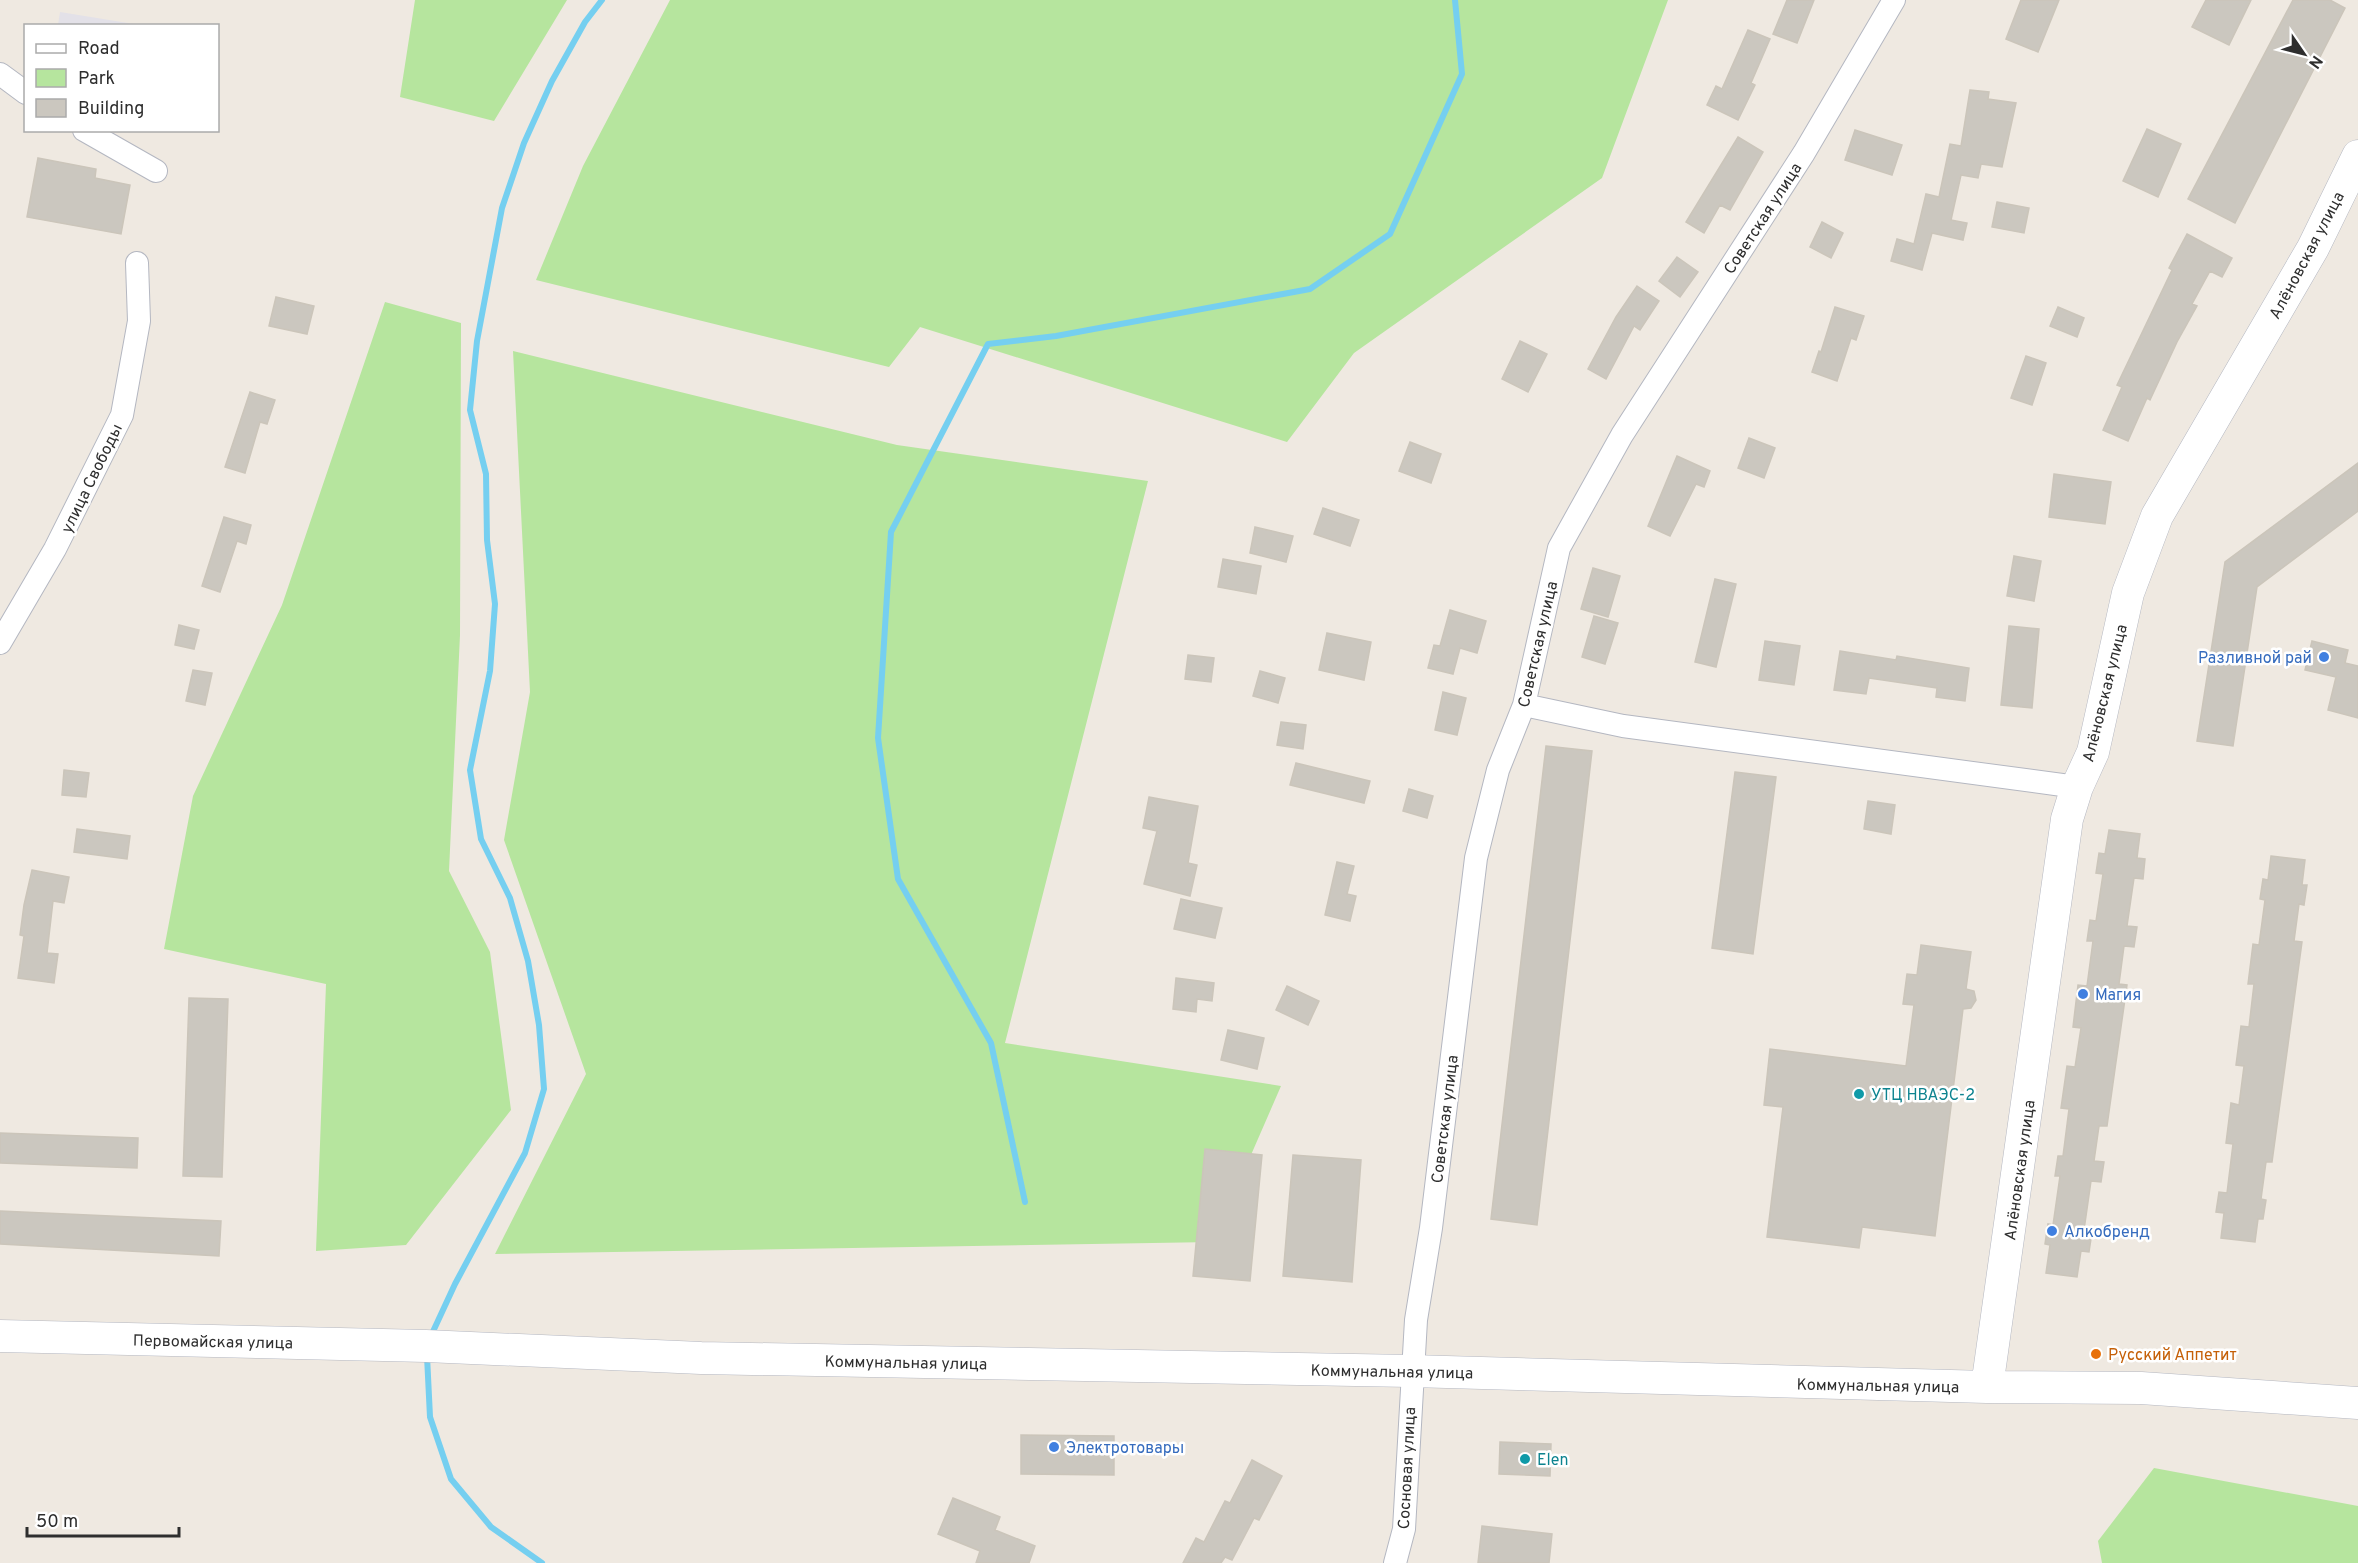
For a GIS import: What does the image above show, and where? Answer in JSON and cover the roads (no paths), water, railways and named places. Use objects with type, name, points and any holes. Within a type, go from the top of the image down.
[{"type":"street","name":"Советская улица","points":[[1411,1371],[1476,858],[1498,770],[1524,705],[1559,548],[1622,435],[1804,153],[1894,0]]},
{"type":"street","points":[[0,74],[24,92]]},
{"type":"street","points":[[88,132],[156,171]]},
{"type":"street","name":"Алёновская улица","points":[[1987,1387],[2067,819],[2077,787],[2093,752],[2128,593],[2157,516],[2313,248],[2358,156]]},
{"type":"street","name":"улица Свободы","points":[[0,642],[55,549],[122,415],[139,321],[137,263]]},
{"type":"street","points":[[1524,705],[1623,726],[2077,787]]},
{"type":"street","name":"Первомайская улица","points":[[0,1336],[426,1346]]},
{"type":"street","name":"Коммунальная улица","points":[[426,1346],[701,1358],[1411,1371],[1987,1387],[2141,1388],[2358,1403]]},
{"type":"street","name":"Сосновая улица","points":[[1395,1563],[1404,1529],[1411,1371]]},
{"type":"waterway","points":[[430,1338],[455,1284],[525,1153],[544,1089],[539,1025],[528,961],[510,898],[481,839],[470,770],[490,671],[495,604],[487,540],[486,474],[470,410],[477,341],[502,208],[524,143],[552,81],[585,22],[602,0]]},
{"type":"waterway","points":[[1025,1202],[991,1043],[898,879],[878,738],[891,532],[988,344],[1056,336],[1310,289],[1390,234],[1462,74],[1455,0]]},
{"type":"waterway","points":[[427,1356],[430,1417],[451,1479],[491,1527],[542,1563]]},
{"type":"place","name":"Разливной рай","points":[[2324,657]]},
{"type":"place","name":"Магия","points":[[2083,994]]},
{"type":"place","name":"УТЦ НВАЭС-2","points":[[1859,1094]]},
{"type":"place","name":"Алкобренд","points":[[2052,1231]]},
{"type":"place","name":"Русский Аппетит","points":[[2096,1354]]},
{"type":"place","name":"Электротовары","points":[[1054,1447]]},
{"type":"place","name":"Elen","points":[[1525,1459]]}]
